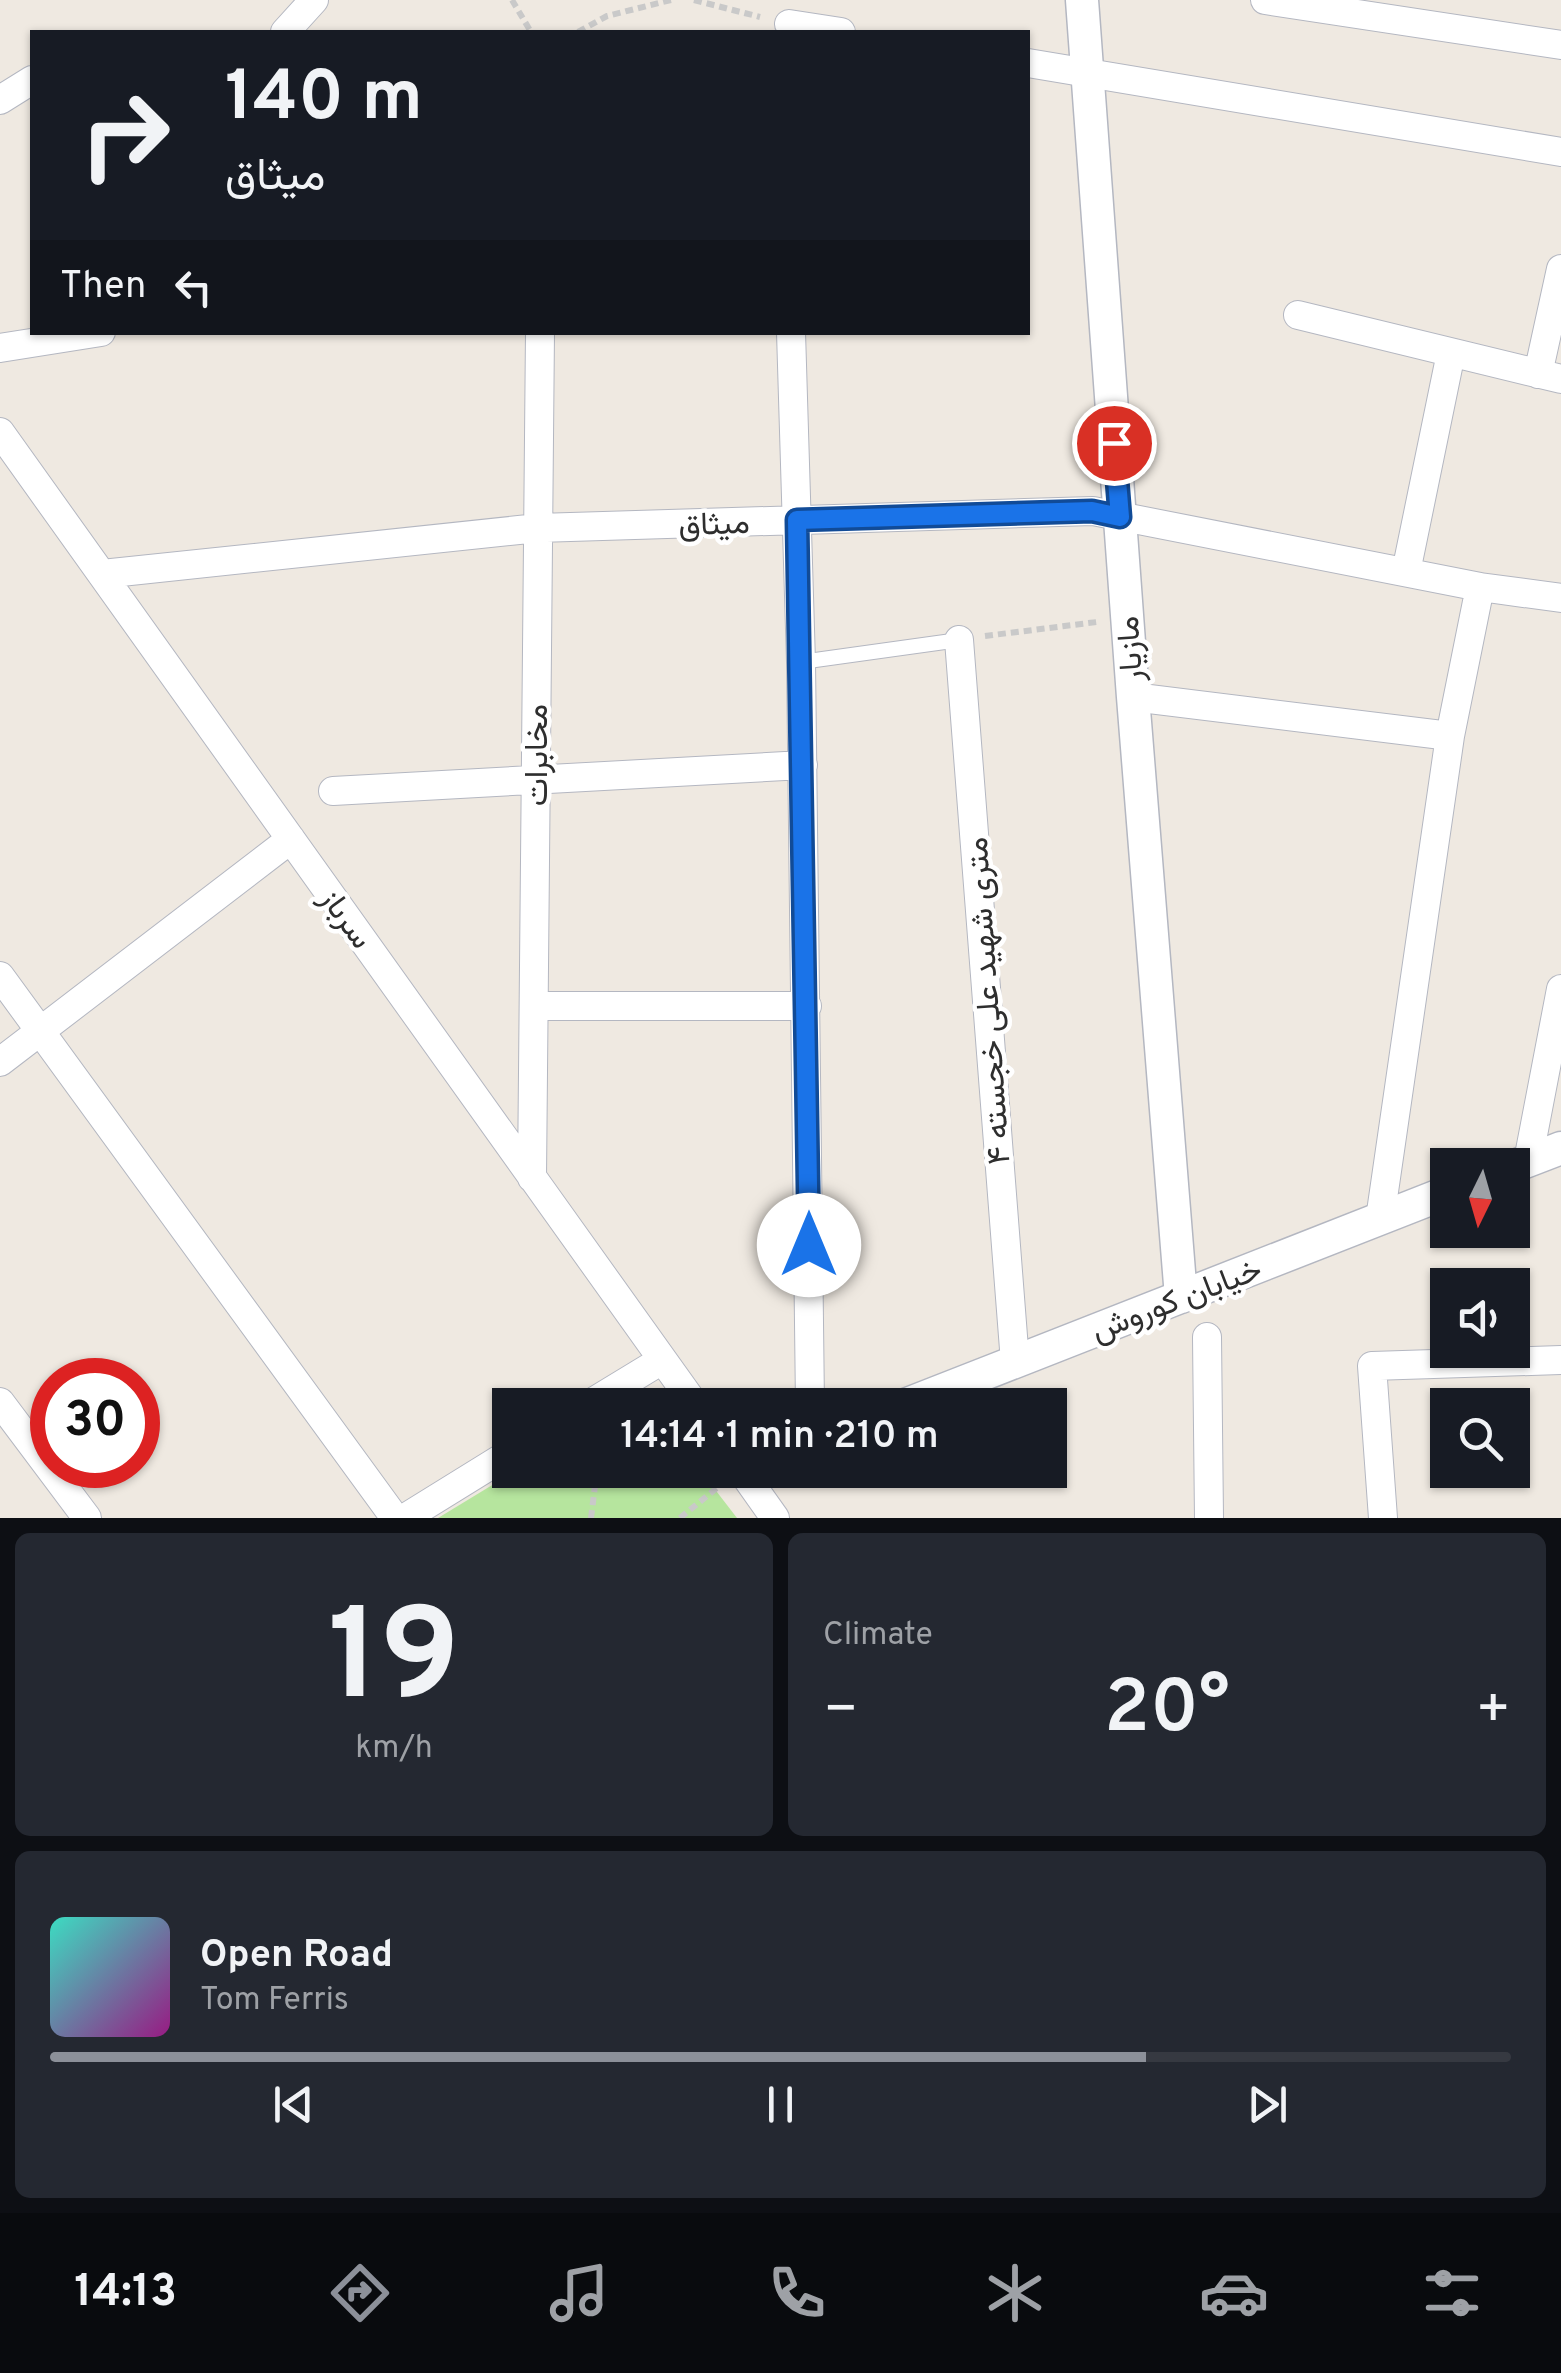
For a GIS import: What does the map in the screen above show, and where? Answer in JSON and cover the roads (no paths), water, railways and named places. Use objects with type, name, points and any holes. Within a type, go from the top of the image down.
[{"type":"street","points":[[287,30],[314,0]]},
{"type":"street","name":"مازیار","points":[[1082,0],[1181,1297]]},
{"type":"street","points":[[1266,0],[1561,45]]},
{"type":"street","points":[[790,19],[833,30]]},
{"type":"street","points":[[1030,64],[1561,152]]},
{"type":"street","points":[[0,100],[30,81]]},
{"type":"street","points":[[1298,315],[1550,376],[1561,268]]},
{"type":"street","points":[[0,348],[81,335]]},
{"type":"street","name":"مخابرات","points":[[532,1178],[540,335]]},
{"type":"street","points":[[791,335],[802,662],[810,1388]]},
{"type":"street","points":[[1406,572],[1451,352]]},
{"type":"street","name":"سرباز","points":[[0,432],[682,1388]]},
{"type":"street","name":"میثاق","points":[[102,574],[538,528],[1092,511],[1480,587],[1561,598]]},
{"type":"street","points":[[1380,1219],[1450,736],[1480,587]]},
{"type":"street","name":"۴ متری شهید علی خجسته","points":[[960,640],[1015,1362]]},
{"type":"street","points":[[1133,697],[1450,736]]},
{"type":"street","points":[[333,791],[803,765]]},
{"type":"street","points":[[0,1062],[291,840]]},
{"type":"street","points":[[0,976],[395,1518]]},
{"type":"street","points":[[1524,1148],[1561,989]]},
{"type":"street","points":[[534,1006],[807,1006]]},
{"type":"street","points":[[1530,1160],[1561,1148]]},
{"type":"street","name":"خیابان کوروش","points":[[949,1388],[1430,1199]]},
{"type":"street","points":[[1206,1337],[1208,1518]]},
{"type":"street","points":[[616,1388],[662,1360]]},
{"type":"street","points":[[1383,1518],[1372,1366],[1561,1360]]},
{"type":"street","points":[[0,1402],[88,1518]]},
{"type":"street","points":[[405,1518],[492,1464]]},
{"type":"street","points":[[745,1488],[775,1518]]},
{"type":"lane","points":[[802,662],[960,640]]}]
